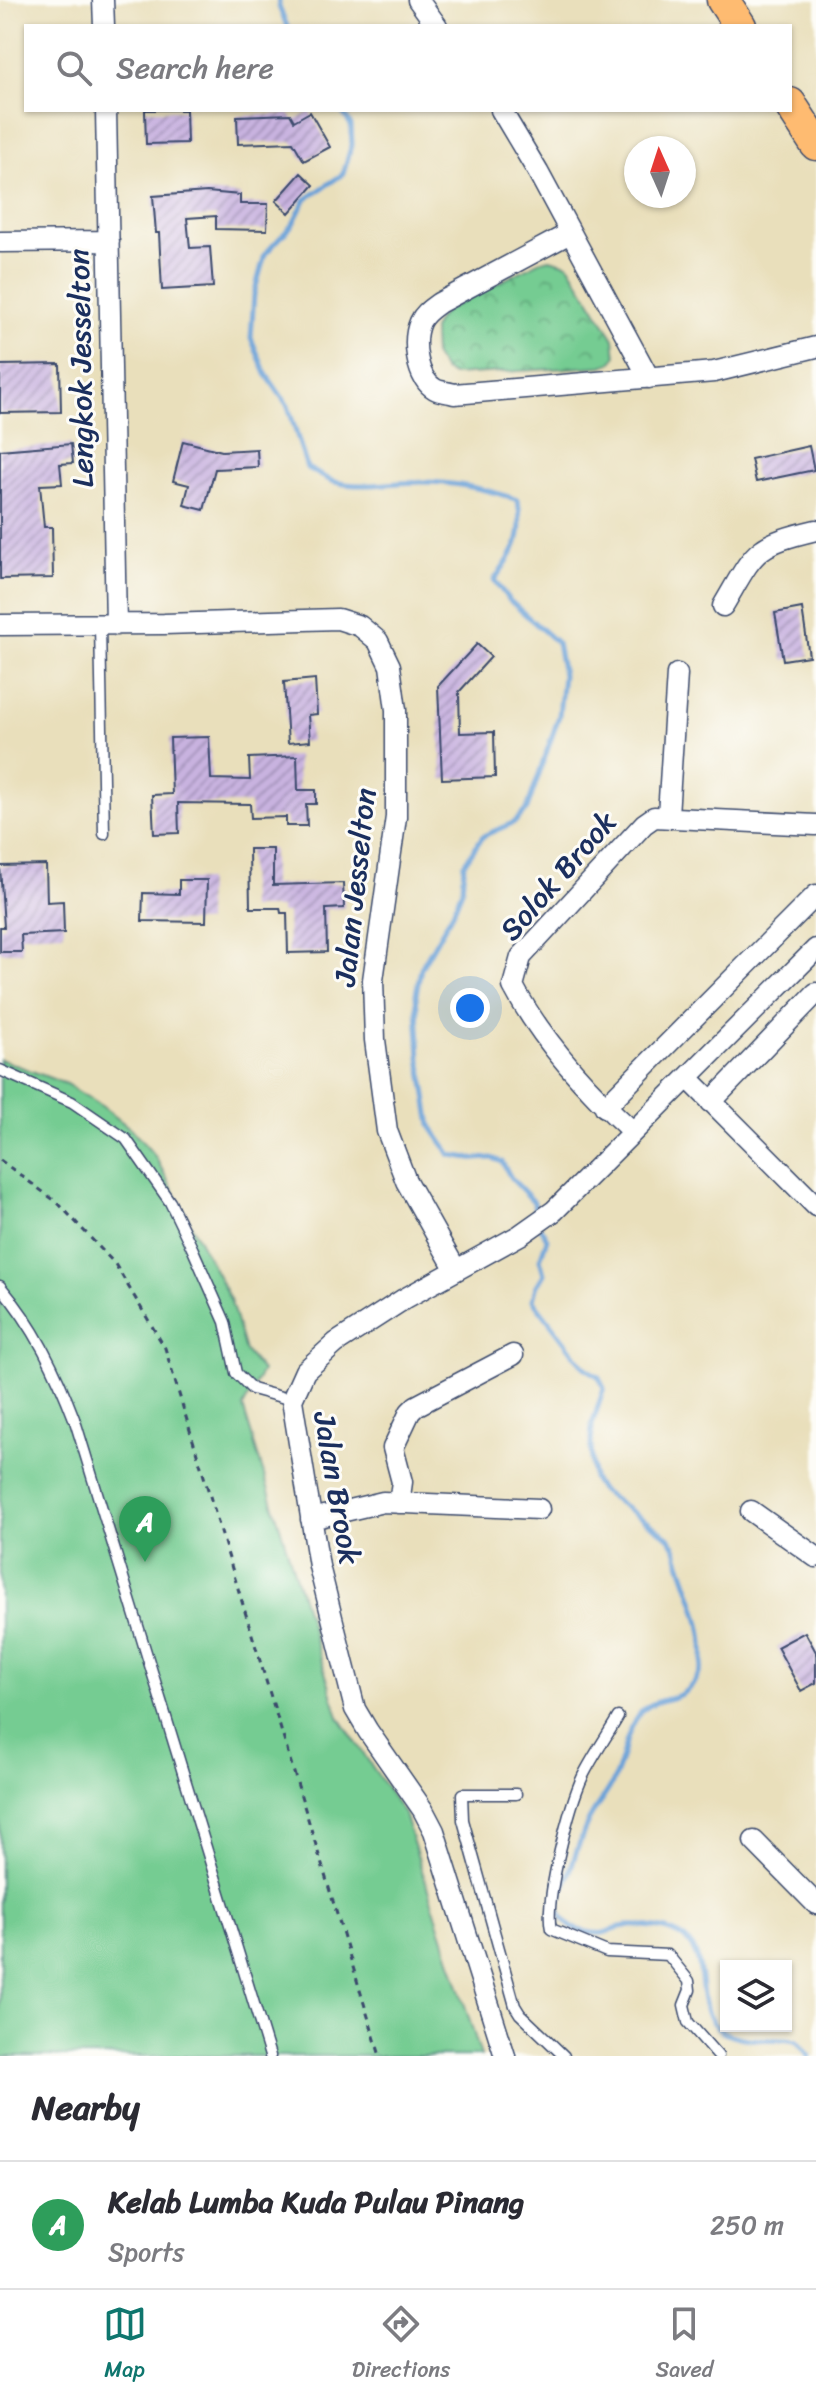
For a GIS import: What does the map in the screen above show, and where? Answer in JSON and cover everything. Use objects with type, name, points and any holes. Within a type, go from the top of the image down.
[{"type":"main road","points":[[723,0],[739,24]]},
{"type":"main road","points":[[792,107],[816,144]]},
{"type":"street","points":[[103,0],[104,24]]},
{"type":"street","points":[[418,0],[436,24]]},
{"type":"street","name":"Lengkok Jesselton","points":[[106,112],[109,241],[108,625]]},
{"type":"street","points":[[502,112],[533,161],[649,378]]},
{"type":"street","points":[[570,233],[425,313],[418,326],[417,340],[422,375],[434,389],[454,394],[714,372],[816,347]]},
{"type":"street","points":[[0,242],[109,241]]},
{"type":"street","points":[[723,606],[759,549],[784,537],[816,530]]},
{"type":"street","name":"Jalan Jesselton","points":[[0,625],[338,619],[360,626],[378,641],[390,666],[396,710],[396,817],[373,980],[375,1040],[387,1131],[406,1181],[456,1270]]},
{"type":"street","points":[[677,674],[668,815],[816,825]]},
{"type":"street","name":"Solok Brook","points":[[633,1132],[605,1107],[539,1030],[513,986],[521,957],[644,824],[654,817],[668,815]]},
{"type":"street","points":[[605,1107],[816,895]]},
{"type":"street","name":"Jalan Brook","points":[[505,2056],[434,1831],[355,1709],[322,1580],[292,1400],[305,1371],[336,1343],[520,1235],[554,1211],[816,949]]},
{"type":"street","points":[[711,1102],[816,993]]},
{"type":"street","points":[[689,1079],[816,1206]]},
{"type":"street","points":[[399,1503],[402,1482],[393,1448],[410,1412],[513,1355]]},
{"type":"street","points":[[311,1519],[383,1502],[539,1509]]},
{"type":"street","points":[[751,1511],[816,1557]]},
{"type":"street","points":[[754,1841],[816,1904]]},
{"type":"lane","points":[[104,834],[108,625]]},
{"type":"lane","points":[[0,1070],[72,1102],[126,1139],[170,1202],[193,1250],[225,1322],[236,1373],[252,1389],[292,1400]]},
{"type":"lane","points":[[0,1286],[33,1330],[57,1373],[75,1421],[270,2056]]},
{"type":"lane","points":[[618,1717],[582,1779],[557,1864],[548,1909],[551,1929],[607,1952],[668,1955],[689,1981],[690,1990],[684,2005],[688,2022],[718,2056]]},
{"type":"lane","points":[[516,1794],[462,1794],[463,1820],[515,2006],[562,2054]]},
{"type":"lane","points":[[547,2056],[562,2054]]},
{"type":"path","points":[[0,1160],[58,1203],[115,1264],[165,1348],[380,2056]]},
{"type":"green space","points":[[550,259],[568,264],[614,339],[616,357],[611,363],[453,375],[444,371],[434,355],[433,330],[446,310]]},
{"type":"green space","points":[[0,1059],[66,1084],[131,1129],[155,1156],[230,1299],[245,1351],[262,1371],[243,1407],[339,1717],[404,1814],[481,2056],[0,2056]]},
{"type":"building","points":[[145,112],[186,112],[187,143],[146,144]]},
{"type":"building","points":[[310,112],[330,147],[304,161],[293,142],[238,144],[237,116],[290,114],[294,121]]},
{"type":"building","points":[[301,173],[314,185],[289,213],[276,201]]},
{"type":"building","points":[[207,192],[240,195],[240,204],[268,204],[267,230],[216,229],[216,216],[187,218],[190,248],[210,247],[213,287],[162,290],[159,233],[156,233],[153,196]]},
{"type":"building","points":[[60,364],[61,412],[0,413],[0,365]]},
{"type":"building","points":[[183,441],[222,451],[257,449],[258,467],[215,469],[204,510],[184,505],[189,485],[173,481]]},
{"type":"building","points":[[71,444],[73,463],[60,464],[62,484],[40,485],[44,527],[52,527],[53,578],[0,579],[0,450]]},
{"type":"building","points":[[809,446],[814,470],[756,482],[751,459]]},
{"type":"building","points":[[802,608],[809,656],[783,660],[775,613]]},
{"type":"building","points":[[477,644],[491,657],[459,692],[460,733],[494,732],[495,777],[442,779],[438,686]]},
{"type":"building","points":[[315,679],[317,714],[308,715],[310,741],[288,743],[284,682]]},
{"type":"building","points":[[209,737],[211,779],[250,780],[249,758],[297,756],[298,790],[316,790],[316,804],[306,804],[307,826],[286,826],[286,817],[251,818],[250,804],[178,803],[179,833],[154,834],[152,795],[172,794],[170,738]]},
{"type":"building","points":[[249,849],[273,849],[273,885],[343,883],[344,908],[326,909],[327,952],[288,953],[287,913],[281,913],[280,908],[250,908]]},
{"type":"building","points":[[46,865],[47,902],[63,901],[64,933],[21,935],[22,952],[0,952],[0,927],[4,927],[0,866]]},
{"type":"building","points":[[179,880],[207,880],[206,922],[142,921],[143,893],[179,894]]},
{"type":"building","points":[[805,1632],[816,1652],[816,1683],[801,1691],[777,1647]]},
{"type":"waterway","points":[[279,0],[286,24]]},
{"type":"waterway","points":[[342,112],[351,125],[352,144],[343,174],[305,200],[293,224],[265,254],[254,294],[251,338],[266,374],[288,406],[307,468],[331,481],[346,484],[446,483],[483,489],[518,500],[520,524],[517,543],[494,580],[508,599],[557,643],[563,675],[559,716],[527,809],[515,822],[483,836],[464,864],[462,890],[421,968],[416,994],[420,1058],[431,1126],[451,1155],[492,1158],[502,1162],[511,1178],[534,1202],[535,1219]]},
{"type":"waterway","points":[[540,1227],[547,1239],[540,1259],[544,1274],[533,1300],[584,1367],[599,1377],[604,1388],[592,1425],[593,1479],[600,1490],[669,1537],[695,1607],[703,1651],[701,1670],[688,1689],[676,1697],[649,1705],[633,1724],[612,1783],[584,1832],[559,1899],[559,1910],[570,1926],[583,1931],[603,1933],[620,1927],[642,1926],[679,1935],[691,1945],[697,1958],[708,2016],[717,2027],[739,2037],[797,2041],[809,2056]]},
{"type":"place","name":"Kelab Lumba Kuda Pulau Pinang","points":[[145,1562]]}]
